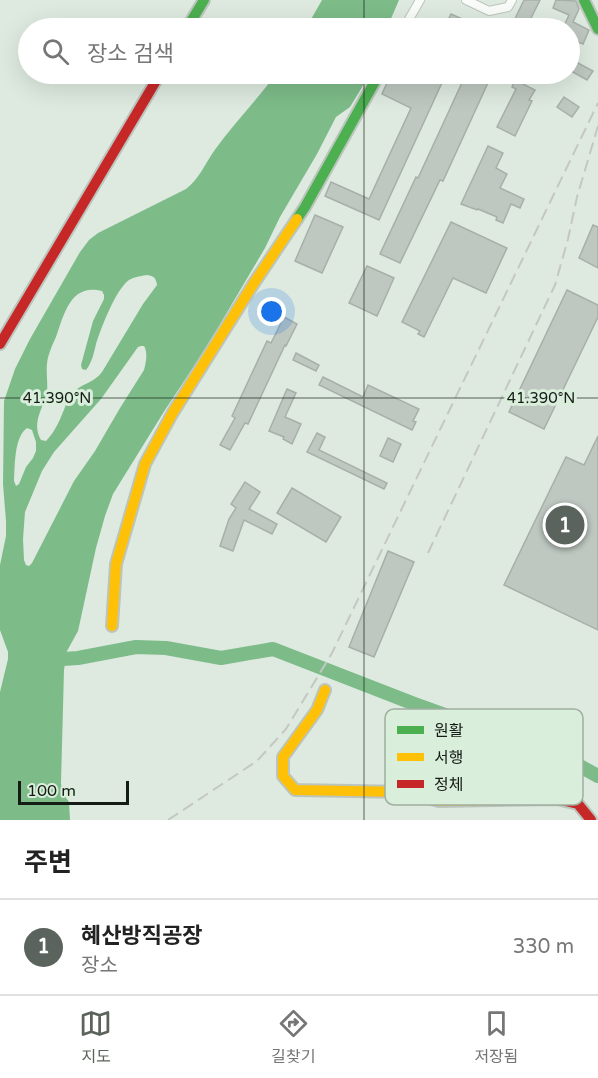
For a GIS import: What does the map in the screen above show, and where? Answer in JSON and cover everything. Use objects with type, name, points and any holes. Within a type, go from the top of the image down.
[{"type":"main road","points":[[193,18],[204,0]]},
{"type":"main road","points":[[584,0],[598,29]]},
{"type":"main road","points":[[0,344],[154,84]]},
{"type":"main road","points":[[112,626],[116,564],[146,464],[172,414],[305,207],[373,84]]},
{"type":"main road","points":[[326,690],[317,710],[283,757],[283,776],[295,790],[385,792]]},
{"type":"main road","points":[[579,805],[591,820]]},
{"type":"street","points":[[410,18],[420,0]]},
{"type":"street","points":[[466,0],[489,11],[508,7],[512,0]]},
{"type":"shaded area","points":[[322,0],[399,0],[391,18],[312,18]]},
{"type":"shaded area","points":[[268,84],[364,84],[350,107],[336,117],[265,248],[206,348],[113,494],[96,548],[78,631],[67,651],[64,670],[61,783],[62,792],[69,802],[70,820],[0,820],[0,692],[8,659],[8,652],[0,630],[0,565],[6,536],[3,484],[4,401],[15,369],[30,339],[89,240],[98,233],[186,189],[198,176],[221,141]],"holes":[[[151,276],[157,285],[102,372],[71,394],[54,431],[46,441],[41,440],[37,422],[47,392],[50,350],[70,303],[82,292],[102,291],[104,295],[93,321],[81,365],[82,369],[86,370],[105,319],[119,292],[129,280],[135,277]],[[141,346],[145,348],[144,370],[74,481],[32,563],[29,566],[26,565],[23,539],[25,512],[42,471],[54,452],[101,399]],[[27,428],[32,430],[36,451],[16,486],[14,481],[16,452],[20,438]]]},
{"type":"building","points":[[524,0],[540,0],[531,18],[515,18]]},
{"type":"building","points":[[556,0],[576,1],[579,9],[575,18],[568,18],[569,15],[553,8]]},
{"type":"building","points":[[580,26],[589,30],[583,44],[580,43]]},
{"type":"building","points":[[580,64],[593,71],[587,80],[580,76]]},
{"type":"building","points":[[386,84],[441,84],[379,220],[325,196],[331,182],[369,199],[411,108],[382,94]]},
{"type":"building","points":[[461,84],[487,84],[443,181],[440,180],[400,263],[380,254],[416,177],[418,178]]},
{"type":"building","points":[[513,84],[523,84],[535,90],[515,136],[497,127],[516,89],[512,87]]},
{"type":"building","points":[[564,97],[579,107],[572,117],[557,107]]},
{"type":"building","points":[[488,146],[503,153],[496,168],[507,174],[500,188],[524,199],[520,208],[511,204],[503,223],[496,220],[497,217],[461,204]]},
{"type":"building","points":[[315,215],[343,227],[322,273],[295,261]]},
{"type":"building","points":[[451,222],[507,248],[486,293],[453,278],[424,337],[418,334],[420,331],[402,322]]},
{"type":"building","points":[[593,225],[598,227],[598,268],[579,258]]},
{"type":"building","points":[[367,266],[394,278],[377,316],[349,303]]},
{"type":"building","points":[[567,290],[598,305],[598,317],[544,429],[509,412]]},
{"type":"building","points":[[284,317],[297,324],[248,424],[245,423],[230,450],[220,445],[235,418],[232,416],[267,341],[271,343]]},
{"type":"building","points":[[296,353],[319,365],[316,371],[293,360]]},
{"type":"building","points":[[323,377],[363,397],[368,385],[419,409],[413,421],[416,422],[412,430],[319,385]]},
{"type":"building","points":[[287,389],[296,393],[285,417],[301,424],[292,444],[283,439],[284,437],[269,431]]},
{"type":"building","points":[[317,433],[325,437],[319,450],[387,483],[384,489],[307,452]]},
{"type":"building","points":[[598,436],[598,630],[504,585],[566,457],[584,465]]},
{"type":"building","points":[[388,438],[401,444],[393,462],[380,456]]},
{"type":"building","points":[[245,482],[260,492],[249,509],[277,524],[272,534],[244,520],[233,551],[220,546],[229,519],[236,508],[231,504]]},
{"type":"building","points":[[292,488],[341,517],[326,542],[277,513]]},
{"type":"building","points":[[388,551],[414,562],[374,657],[349,647]]},
{"type":"waterway","points":[[48,660],[78,658],[136,647],[166,648],[221,658],[273,649],[429,709]]},
{"type":"waterway","points":[[583,768],[598,776]]},
{"type":"railway","points":[[168,820],[257,761],[286,729],[332,653],[598,103]]},
{"type":"railway","points":[[428,553],[555,285],[598,126]]},
{"type":"traffic: fast","points":[[193,18],[204,0]]},
{"type":"traffic: fast","points":[[584,0],[598,29]]},
{"type":"traffic: fast","points":[[297,219],[373,84]]},
{"type":"traffic: slow","points":[[112,626],[116,564],[145,464],[172,414],[297,219]]},
{"type":"traffic: slow","points":[[325,690],[317,710],[283,757],[283,776],[295,790],[385,792]]},
{"type":"traffic: jam","points":[[0,344],[154,84]]},
{"type":"traffic: jam","points":[[579,805],[591,820]]},
{"type":"place","name":"혜산방직공장","points":[[565,525]]}]
